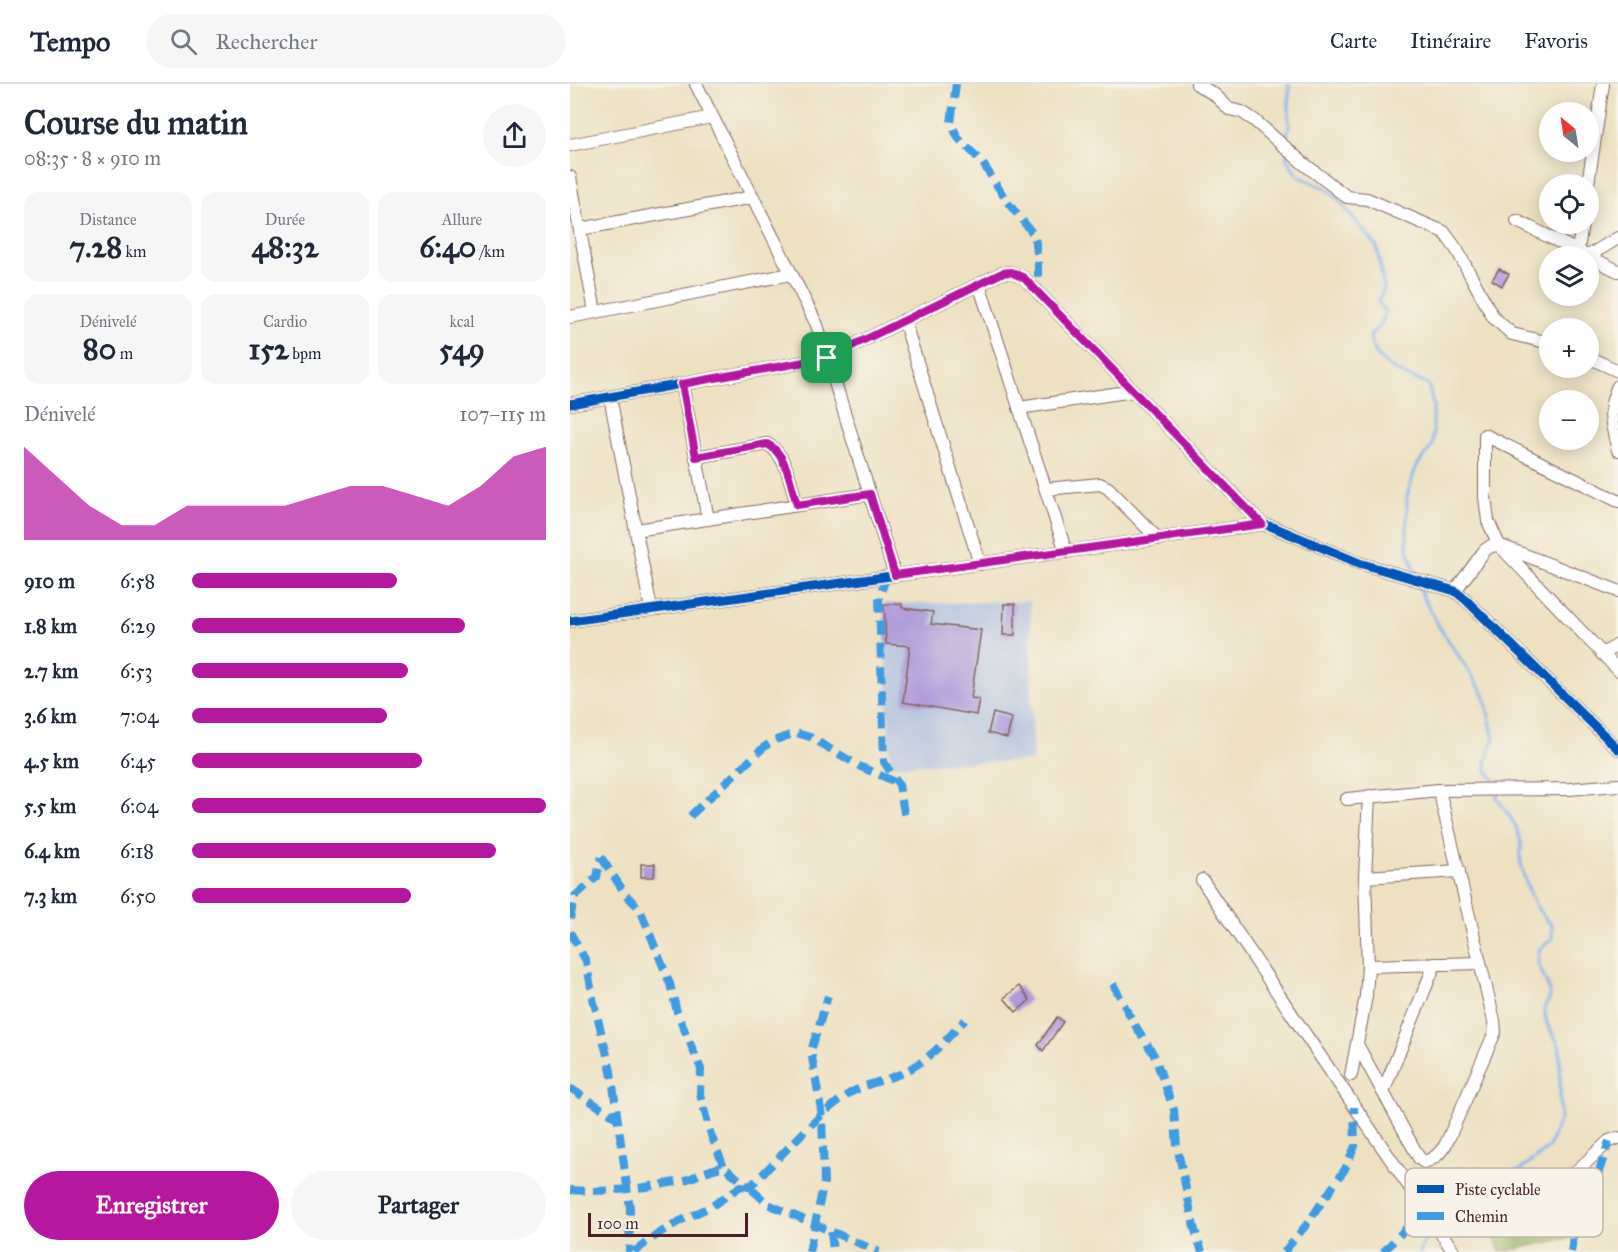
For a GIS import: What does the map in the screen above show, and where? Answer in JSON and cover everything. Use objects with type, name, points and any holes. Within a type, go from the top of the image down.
[{"type":"street","points":[[696,84],[817,325],[895,575]]},
{"type":"street","points":[[1197,84],[1215,95],[1229,109],[1242,112],[1254,120],[1303,163],[1347,197],[1367,199],[1444,232],[1457,250],[1498,323],[1512,334],[1539,340]]},
{"type":"street","points":[[1590,174],[1603,84]]},
{"type":"street","points":[[570,145],[712,117]]},
{"type":"street","points":[[570,177],[595,312]]},
{"type":"street","points":[[580,230],[753,197]]},
{"type":"street","points":[[1517,221],[1566,246]]},
{"type":"street","points":[[1599,247],[1618,238]]},
{"type":"street","points":[[1599,262],[1618,271]]},
{"type":"street","points":[[570,404],[827,358],[1002,273],[1011,272],[1024,278],[1262,524]]},
{"type":"street","points":[[570,317],[791,273]]},
{"type":"street","points":[[979,284],[1066,552]]},
{"type":"street","points":[[904,320],[980,564]]},
{"type":"street","points":[[1599,362],[1618,371]]},
{"type":"street","points":[[682,384],[708,519]]},
{"type":"street","points":[[1618,386],[1611,401],[1610,416],[1618,450]]},
{"type":"street","points":[[1019,408],[1133,391]]},
{"type":"street","points":[[610,397],[651,609]]},
{"type":"street","points":[[1618,501],[1485,435],[1485,497],[1488,521],[1499,545],[1618,670]]},
{"type":"street","points":[[696,457],[767,444],[774,447],[780,454],[797,505]]},
{"type":"street","points":[[1046,489],[1100,484],[1108,488],[1158,539]]},
{"type":"street","points":[[636,530],[870,494]]},
{"type":"street","points":[[570,621],[1262,524],[1359,563],[1455,591],[1618,749]]},
{"type":"street","points":[[1455,591],[1485,550],[1499,545],[1618,591]]},
{"type":"street","points":[[1602,654],[1618,645]]},
{"type":"street","points":[[1347,799],[1439,790],[1569,789],[1618,785]]},
{"type":"street","points":[[1358,1046],[1419,1158],[1424,1162],[1441,1153],[1493,1041],[1495,1032],[1439,790]]},
{"type":"street","points":[[1351,1075],[1366,996],[1368,966],[1365,877],[1369,796]]},
{"type":"street","points":[[1365,877],[1459,871]]},
{"type":"street","points":[[1202,880],[1405,1179]]},
{"type":"street","points":[[1368,966],[1480,963]]},
{"type":"street","points":[[1383,1092],[1435,964]]},
{"type":"street","points":[[1580,1168],[1609,1141],[1618,1138]]},
{"type":"street","points":[[1444,1237],[1454,1252]]},
{"type":"shaded area","points":[[1030,601],[1033,761],[890,765],[884,604]]},
{"type":"green space","points":[[1495,1237],[1573,1237],[1500,1252]]},
{"type":"building","points":[[1499,269],[1509,274],[1502,286],[1492,280]]},
{"type":"building","points":[[884,604],[902,604],[902,608],[933,612],[931,624],[981,630],[971,698],[979,699],[976,715],[903,702],[910,646],[886,644]]},
{"type":"building","points":[[1004,604],[1015,604],[1015,635],[1003,635]]},
{"type":"building","points":[[993,713],[1012,718],[1007,738],[988,733]]},
{"type":"building","points":[[641,864],[655,864],[654,877],[641,877]]},
{"type":"building","points":[[1019,986],[1030,1000],[1016,1012],[1004,998]]},
{"type":"building","points":[[1057,1017],[1063,1022],[1043,1051],[1038,1045]]},
{"type":"waterway","points":[[1285,143],[1289,127],[1289,84]]},
{"type":"waterway","points":[[1286,153],[1287,159],[1298,176],[1325,188],[1337,198],[1377,247],[1384,289],[1378,301],[1385,312],[1381,325],[1370,335],[1372,345],[1377,354],[1390,367],[1428,384],[1433,404],[1433,445],[1416,467],[1407,496],[1407,547],[1416,575]]},
{"type":"waterway","points":[[1419,585],[1438,625],[1484,694],[1494,739],[1486,761],[1487,771],[1494,779],[1494,785]]},
{"type":"waterway","points":[[1495,791],[1498,800],[1514,822],[1519,836],[1520,861],[1532,897],[1541,913],[1552,925],[1552,939],[1539,950],[1538,963],[1549,989],[1550,997],[1544,1010],[1547,1024],[1560,1047],[1560,1118],[1549,1147],[1523,1168]]},
{"type":"waterway","points":[[1420,1252],[1425,1237]]},
{"type":"marked path","points":[[956,84],[951,123],[958,138],[982,162],[1008,203],[1035,236],[1038,292]]},
{"type":"marked path","points":[[887,576],[879,597],[884,762],[899,785],[905,818]]},
{"type":"marked path","points":[[690,816],[764,747],[773,741],[796,733],[810,737],[861,767],[898,783]]},
{"type":"marked path","points":[[601,857],[626,895],[640,909],[670,984],[677,1012],[701,1069],[700,1094],[711,1135],[724,1167]]},
{"type":"marked path","points":[[570,919],[575,896],[597,877],[601,857]]},
{"type":"marked path","points":[[570,932],[586,961],[611,1071],[630,1208],[629,1252]]},
{"type":"marked path","points":[[1113,984],[1154,1055],[1174,1110],[1177,1146],[1194,1227],[1202,1252]]},
{"type":"marked path","points":[[809,1252],[824,1182],[822,1116],[811,1051],[828,996]]},
{"type":"marked path","points":[[570,1190],[613,1190],[656,1185],[685,1180],[724,1167],[749,1187],[836,1103],[857,1089],[903,1073],[918,1064],[939,1047],[965,1020]]},
{"type":"marked path","points":[[570,1088],[618,1119]]},
{"type":"marked path","points":[[1284,1252],[1307,1224],[1345,1169],[1355,1146],[1354,1107]]},
{"type":"marked path","points":[[1600,1168],[1609,1141]]},
{"type":"marked path","points":[[634,1252],[658,1234],[712,1206],[741,1186],[749,1187],[768,1204],[879,1252]]},
{"type":"marked path","points":[[1383,1252],[1405,1229]]},
{"type":"marked path","points":[[831,1232],[833,1252]]},
{"type":"marked path","points":[[1571,1252],[1572,1237]]},
{"type":"cycle path","points":[[570,404],[827,358],[1002,273],[1011,272],[1024,278],[1262,524]]},
{"type":"cycle path","points":[[570,621],[1262,524],[1359,563],[1455,591],[1618,749]]},
{"type":"route","points":[[1011,272],[1024,278],[1262,524],[895,575],[870,494],[797,505],[780,454],[774,447],[767,444],[696,457],[682,384],[827,358],[1002,273],[1011,272]]}]
